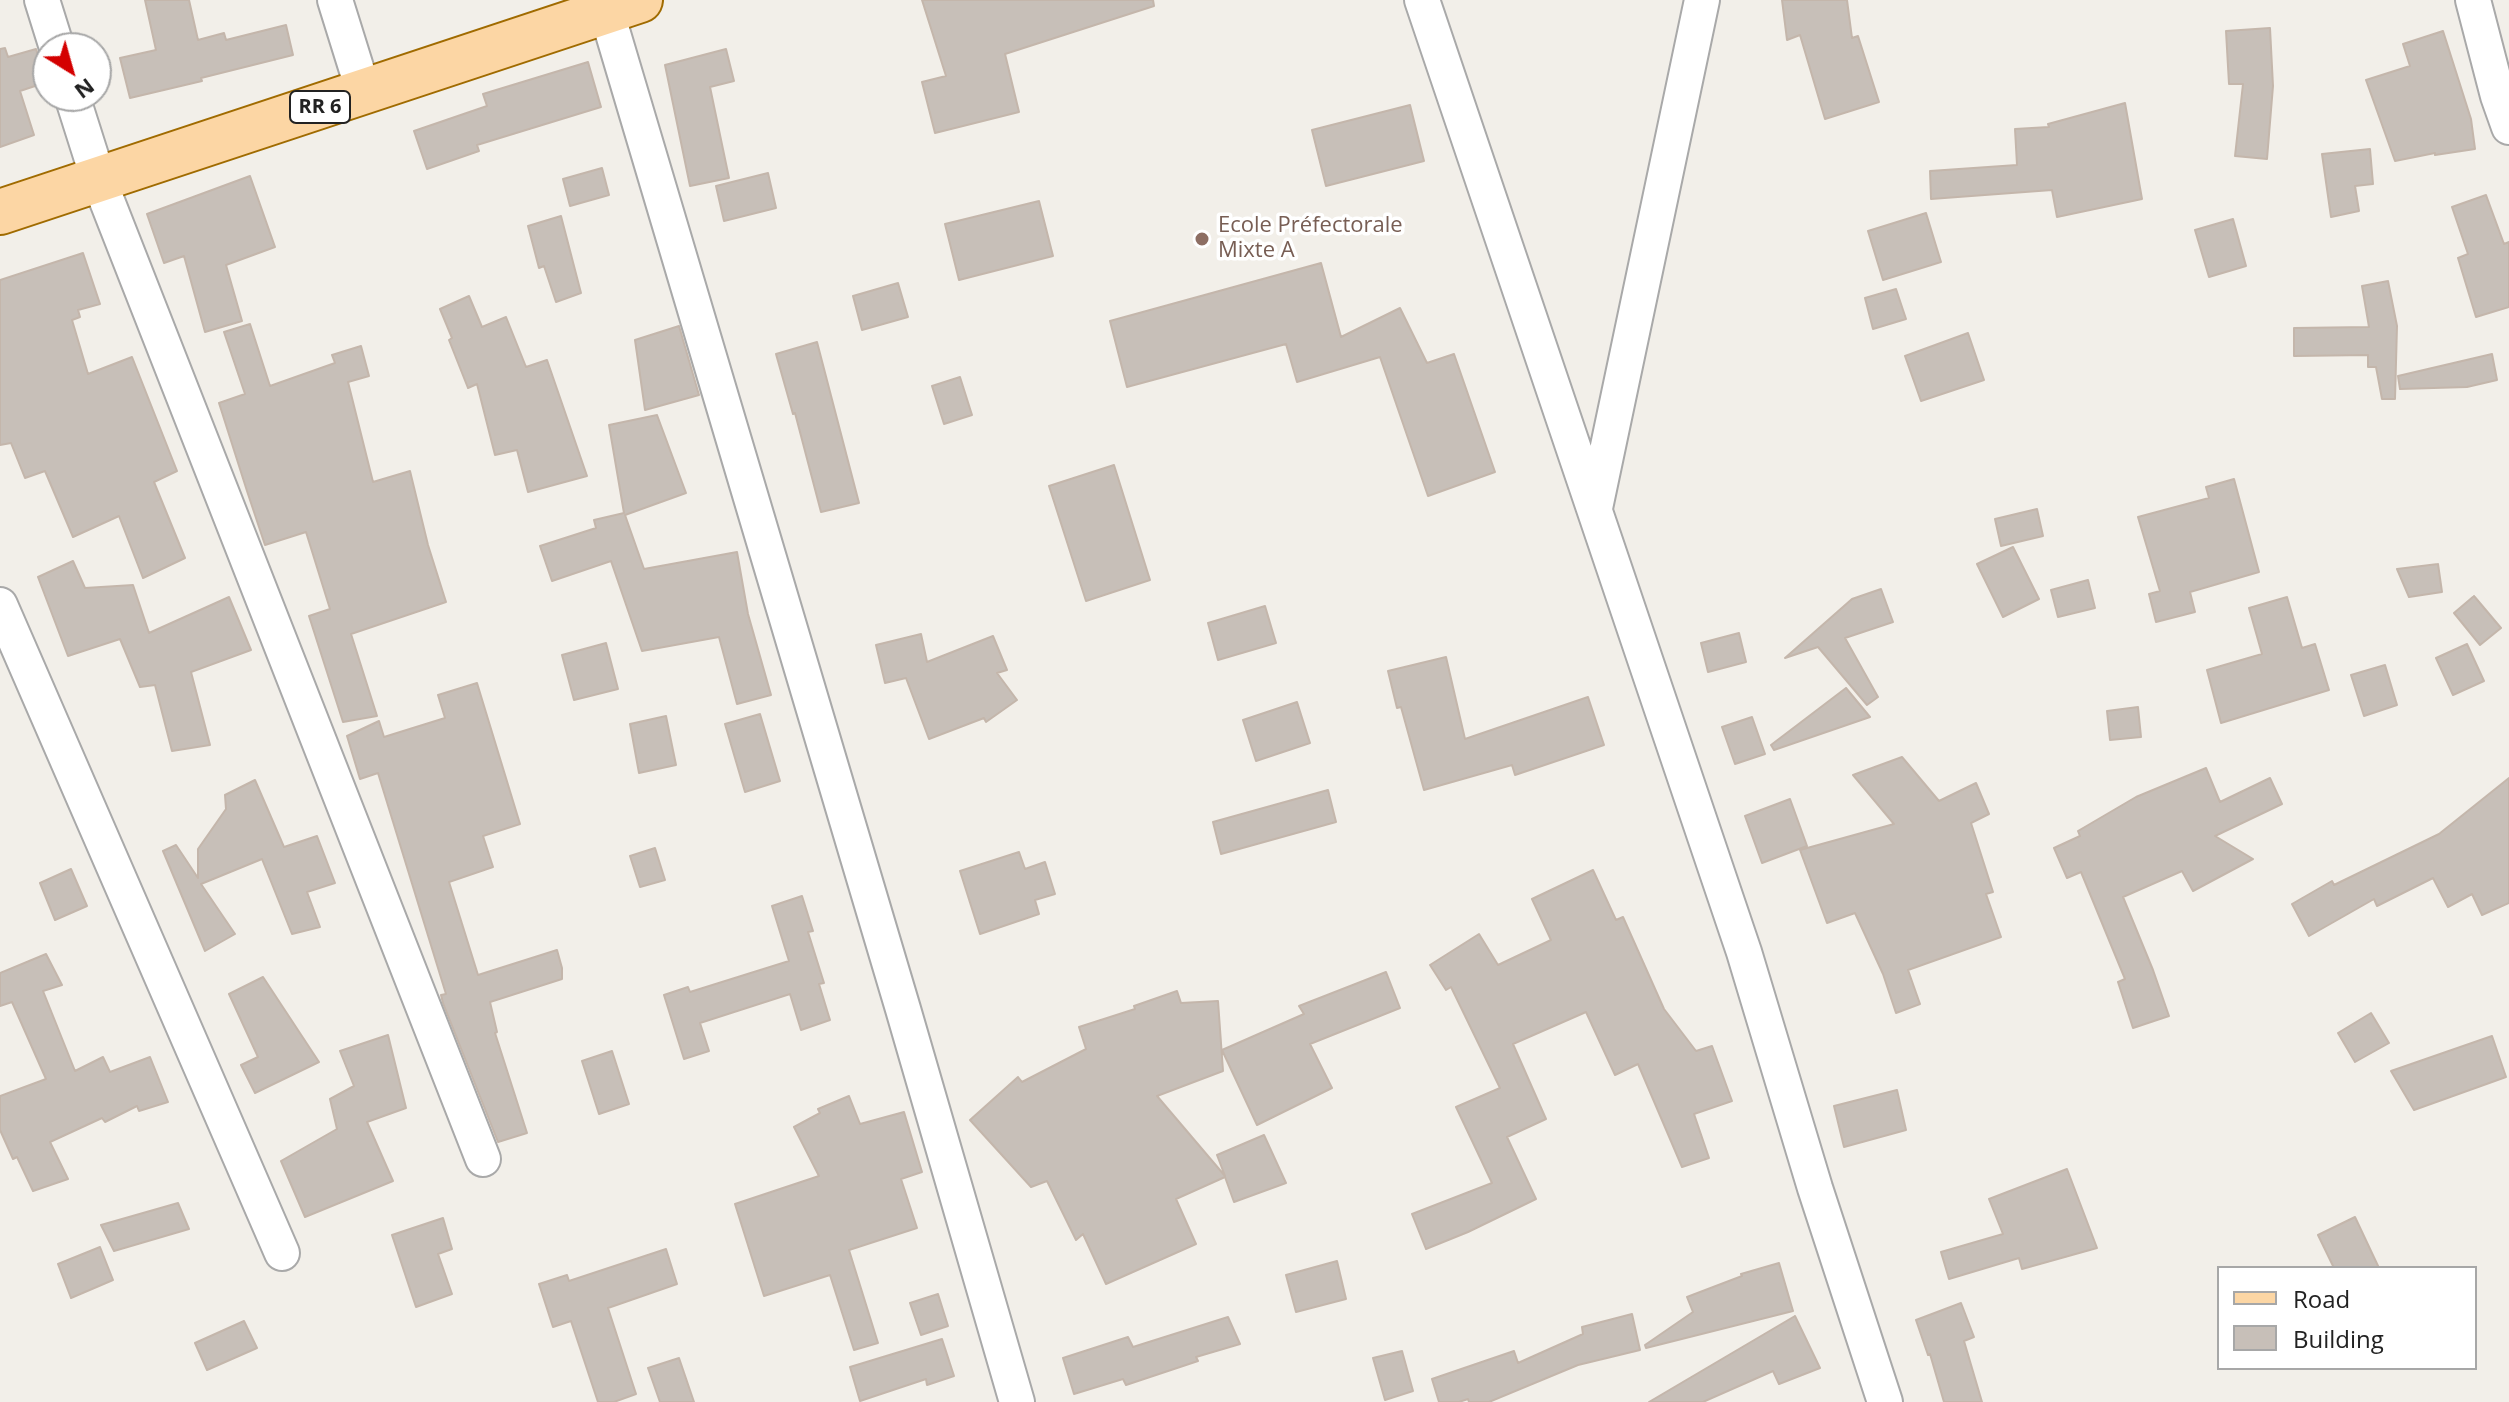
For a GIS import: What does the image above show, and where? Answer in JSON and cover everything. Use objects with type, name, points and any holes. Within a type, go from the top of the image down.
[{"type":"main road","name":"RR 6","points":[[0,212],[364,93],[616,4]]},
{"type":"street","points":[[42,0],[52,32]]},
{"type":"street","points":[[335,0],[364,93]]},
{"type":"street","points":[[1422,0],[1744,952],[1885,1402]]},
{"type":"street","points":[[1594,509],[1702,0]]},
{"type":"street","points":[[2473,0],[2509,127]]},
{"type":"street","points":[[616,4],[1017,1402]]},
{"type":"street","points":[[77,112],[98,178],[483,1159]]},
{"type":"street","points":[[0,605],[282,1253]]},
{"type":"building","points":[[145,0],[189,0],[198,40],[224,33],[226,40],[286,25],[293,55],[130,98],[120,58],[156,50]]},
{"type":"building","points":[[922,0],[1153,0],[1154,6],[1005,54],[1019,112],[935,133],[922,82],[946,76]]},
{"type":"building","points":[[1782,0],[1847,0],[1852,38],[1858,36],[1879,102],[1825,119],[1800,35],[1787,40]]},
{"type":"building","points":[[2270,28],[2273,86],[2267,159],[2235,156],[2243,84],[2229,84],[2226,31]]},
{"type":"building","points":[[2443,31],[2471,119],[2475,149],[2395,161],[2366,80],[2410,66],[2403,44]]},
{"type":"building","points":[[5,48],[8,57],[32,50],[32,87],[20,91],[34,135],[0,147],[0,49]]},
{"type":"building","points":[[726,49],[734,81],[710,87],[729,178],[690,186],[665,65]]},
{"type":"building","points":[[588,62],[601,107],[477,145],[479,151],[427,169],[414,131],[487,106],[483,94]]},
{"type":"building","points":[[2125,103],[2142,199],[2057,217],[2052,190],[1931,199],[1930,171],[2017,165],[2015,129],[2049,127],[2048,124]]},
{"type":"building","points":[[1410,105],[1424,161],[1326,186],[1312,130]]},
{"type":"building","points":[[2370,149],[2373,184],[2355,186],[2359,211],[2331,217],[2322,154]]},
{"type":"building","points":[[602,168],[609,195],[570,206],[563,179]]},
{"type":"building","points":[[768,173],[776,208],[724,221],[716,186]]},
{"type":"building","points":[[250,176],[275,247],[226,265],[242,321],[205,332],[184,256],[164,263],[147,214]]},
{"type":"building","points":[[2486,195],[2504,244],[2509,242],[2509,307],[2476,317],[2458,258],[2468,254],[2452,207]]},
{"type":"building","points":[[1039,201],[1053,256],[959,280],[945,224]]},
{"type":"building","points":[[1926,213],[1941,262],[1883,280],[1868,231]]},
{"type":"building","points":[[561,216],[581,293],[556,302],[544,266],[539,268],[528,226]]},
{"type":"building","points":[[2233,219],[2246,266],[2209,277],[2195,230]]},
{"type":"building","points":[[83,253],[100,304],[78,310],[80,317],[72,320],[88,374],[132,357],[177,471],[154,482],[185,558],[143,578],[119,516],[73,537],[45,471],[25,478],[11,443],[0,445],[0,280]]},
{"type":"building","points":[[1321,263],[1341,337],[1400,308],[1427,363],[1454,354],[1495,472],[1428,496],[1380,357],[1297,382],[1286,344],[1127,387],[1110,321]]},
{"type":"building","points":[[2388,281],[2397,326],[2395,399],[2382,399],[2376,367],[2368,367],[2368,355],[2294,356],[2294,328],[2369,327],[2362,286]]},
{"type":"building","points":[[898,283],[908,317],[862,330],[853,296]]},
{"type":"building","points":[[1896,289],[1906,319],[1873,329],[1865,298]]},
{"type":"building","points":[[469,296],[482,327],[506,317],[526,367],[547,360],[587,476],[528,492],[517,450],[495,455],[477,384],[468,388],[440,309]]},
{"type":"building","points":[[250,324],[270,386],[335,363],[332,355],[361,346],[369,376],[348,382],[373,482],[410,471],[446,602],[351,634],[377,716],[343,722],[309,616],[330,609],[306,532],[265,545],[247,491],[219,403],[245,394],[224,332]]},
{"type":"building","points":[[679,326],[699,395],[645,410],[635,340]]},
{"type":"building","points":[[1968,333],[1984,380],[1921,401],[1905,356]]},
{"type":"building","points":[[817,342],[859,503],[821,512],[776,354]]},
{"type":"building","points":[[2492,354],[2497,380],[2467,387],[2400,389],[2398,376]]},
{"type":"building","points":[[960,377],[972,415],[944,424],[932,386]]},
{"type":"building","points":[[657,415],[686,493],[625,515],[644,569],[737,552],[748,614],[771,695],[737,704],[719,637],[642,651],[611,561],[552,581],[540,546],[596,528],[594,520],[624,513],[609,425]]},
{"type":"building","points":[[1114,465],[1150,580],[1086,601],[1049,486]]},
{"type":"building","points":[[2234,479],[2259,572],[2190,592],[2195,612],[2156,622],[2149,594],[2160,591],[2138,517],[2209,498],[2206,487]]},
{"type":"building","points":[[2037,509],[2043,536],[2001,546],[1995,519]]},
{"type":"building","points":[[2013,547],[2039,599],[2003,617],[1977,564]]},
{"type":"building","points":[[73,561],[85,588],[133,585],[149,633],[229,597],[251,650],[191,672],[210,745],[172,751],[155,685],[140,687],[120,639],[68,656],[38,577]]},
{"type":"building","points":[[2438,564],[2442,592],[2409,597],[2397,569]]},
{"type":"building","points":[[2088,580],[2095,608],[2058,617],[2051,590]]},
{"type":"building","points":[[1881,589],[1893,622],[1845,638],[1878,697],[1867,705],[1818,647],[1785,658],[1852,599]]},
{"type":"building","points":[[2474,596],[2501,628],[2480,645],[2454,613]]},
{"type":"building","points":[[2287,597],[2302,648],[2315,644],[2329,690],[2221,723],[2207,670],[2262,654],[2249,608]]},
{"type":"building","points":[[1265,606],[1276,643],[1218,660],[1208,623]]},
{"type":"building","points":[[1739,633],[1746,662],[1708,672],[1701,643]]},
{"type":"building","points":[[921,634],[927,662],[993,636],[1007,670],[997,673],[1017,700],[986,722],[984,718],[929,739],[906,678],[885,683],[876,645]]},
{"type":"building","points":[[606,643],[618,689],[574,700],[562,655]]},
{"type":"building","points":[[2467,644],[2484,681],[2453,695],[2436,658]]},
{"type":"building","points":[[1446,657],[1465,739],[1588,697],[1604,745],[1515,775],[1512,765],[1424,790],[1388,671]]},
{"type":"building","points":[[2385,665],[2397,705],[2364,716],[2351,675]]},
{"type":"building","points":[[477,683],[520,824],[483,836],[493,867],[449,882],[478,975],[557,950],[562,968],[562,979],[490,1002],[495,1033],[527,1133],[498,1142],[443,1003],[441,995],[446,994],[378,773],[360,779],[347,736],[379,721],[384,737],[445,718],[438,695]]},
{"type":"building","points":[[1846,688],[1870,717],[1774,750],[1771,745]]},
{"type":"building","points":[[1297,702],[1310,743],[1256,761],[1243,720]]},
{"type":"building","points":[[2138,707],[2141,737],[2110,740],[2107,711]]},
{"type":"building","points":[[760,714],[780,781],[745,792],[725,724]]},
{"type":"building","points":[[666,716],[676,765],[639,773],[630,724]]},
{"type":"building","points":[[1752,717],[1765,754],[1735,764],[1722,727]]},
{"type":"building","points":[[1902,757],[1939,801],[1976,783],[1989,814],[1971,823],[1993,892],[1986,894],[2001,937],[1908,970],[1920,1004],[1896,1013],[1883,974],[1855,913],[1827,923],[1800,850],[1894,824],[1853,775]]},
{"type":"building","points":[[2206,768],[2220,802],[2270,778],[2282,804],[2215,836],[2253,859],[2193,891],[2182,871],[2123,897],[2169,1016],[2133,1028],[2118,982],[2125,979],[2081,872],[2067,878],[2054,848],[2080,836],[2078,831],[2136,797]]},
{"type":"building","points":[[2509,778],[2509,903],[2482,915],[2472,894],[2448,907],[2433,878],[2377,906],[2374,899],[2309,936],[2292,904],[2332,881],[2334,885],[2439,834]]},
{"type":"building","points":[[255,780],[284,847],[317,836],[335,883],[307,892],[320,927],[292,934],[262,859],[201,884],[235,934],[205,951],[163,851],[176,845],[198,878],[198,849],[226,809],[225,795]]},
{"type":"building","points":[[1328,790],[1336,822],[1221,854],[1213,822]]},
{"type":"building","points":[[1790,799],[1807,846],[1762,863],[1745,816]]},
{"type":"building","points":[[655,848],[665,880],[640,887],[630,856]]},
{"type":"building","points":[[1019,852],[1025,869],[1045,862],[1055,894],[1035,900],[1039,914],[980,934],[960,871]]},
{"type":"building","points":[[71,869],[87,906],[55,920],[40,883]]},
{"type":"building","points":[[1593,870],[1616,920],[1623,917],[1664,1009],[1696,1051],[1712,1046],[1732,1101],[1694,1114],[1709,1158],[1682,1167],[1638,1064],[1615,1075],[1586,1012],[1513,1044],[1546,1119],[1507,1137],[1536,1199],[1426,1249],[1412,1214],[1492,1183],[1456,1107],[1500,1088],[1451,987],[1446,990],[1430,965],[1479,934],[1498,965],[1551,940],[1532,899]]},
{"type":"building","points":[[802,896],[813,931],[808,932],[824,983],[819,984],[830,1020],[801,1030],[790,994],[700,1023],[709,1051],[684,1059],[664,995],[688,987],[690,992],[789,961],[772,906]]},
{"type":"building","points":[[46,954],[62,985],[43,991],[75,1071],[103,1057],[110,1072],[150,1057],[168,1102],[139,1111],[137,1106],[105,1122],[102,1118],[50,1142],[68,1179],[33,1191],[0,1130],[0,1096],[46,1079],[12,1002],[0,1006],[0,973]]},
{"type":"building","points":[[1386,972],[1400,1008],[1310,1044],[1332,1088],[1257,1125],[1222,1050],[1304,1014],[1299,1006]]},
{"type":"building","points":[[263,977],[319,1062],[255,1093],[241,1065],[258,1057],[229,994]]},
{"type":"building","points":[[1177,991],[1181,1003],[1218,1001],[1223,1071],[1157,1096],[1225,1176],[1217,1155],[1264,1135],[1286,1183],[1234,1202],[1225,1177],[1176,1199],[1196,1244],[1106,1284],[1083,1234],[1076,1240],[1047,1181],[1031,1187],[970,1120],[1018,1077],[1022,1082],[1086,1049],[1079,1027],[1135,1009],[1134,1006]]},
{"type":"building","points":[[2371,1013],[2389,1043],[2355,1062],[2338,1033]]},
{"type":"building","points":[[388,1035],[406,1108],[367,1122],[393,1181],[305,1217],[281,1161],[337,1129],[330,1099],[354,1086],[340,1051]]},
{"type":"building","points":[[2492,1036],[2506,1077],[2414,1110],[2391,1071]]},
{"type":"building","points":[[612,1051],[629,1104],[599,1114],[582,1061]]},
{"type":"building","points":[[1897,1090],[1906,1130],[1844,1147],[1834,1106]]},
{"type":"building","points":[[849,1096],[860,1124],[904,1112],[922,1172],[901,1179],[917,1228],[849,1250],[878,1343],[854,1350],[830,1275],[764,1296],[735,1204],[819,1176],[794,1127],[820,1113],[818,1109]]},
{"type":"building","points":[[2067,1169],[2097,1248],[2022,1269],[2019,1258],[1949,1279],[1941,1252],[2003,1234],[1989,1199]]},
{"type":"building","points":[[178,1203],[189,1229],[114,1251],[101,1225]]},
{"type":"building","points":[[2355,1217],[2378,1266],[2333,1266],[2318,1235]]},
{"type":"building","points":[[443,1218],[452,1249],[438,1254],[452,1294],[416,1307],[392,1235]]},
{"type":"building","points":[[100,1247],[113,1280],[71,1298],[58,1264]]},
{"type":"building","points":[[666,1249],[677,1284],[608,1308],[636,1394],[614,1402],[598,1402],[571,1321],[553,1327],[539,1284],[567,1275],[569,1281]]},
{"type":"building","points":[[1337,1261],[1346,1299],[1296,1312],[1286,1275]]},
{"type":"building","points":[[1779,1263],[1793,1311],[1646,1348],[1645,1345],[1693,1312],[1687,1297],[1741,1274]]},
{"type":"building","points":[[938,1294],[948,1326],[921,1335],[910,1303]]},
{"type":"building","points":[[1961,1303],[1974,1337],[1964,1341],[1982,1402],[1944,1402],[1916,1320]]},
{"type":"building","points":[[1632,1314],[1640,1350],[1578,1365],[1489,1402],[1469,1402],[1468,1399],[1439,1402],[1432,1379],[1514,1351],[1518,1363],[1583,1334],[1582,1327]]},
{"type":"building","points":[[1795,1316],[1820,1368],[1779,1384],[1773,1371],[1703,1402],[1649,1402]]},
{"type":"building","points":[[1228,1317],[1240,1344],[1196,1357],[1198,1361],[1126,1385],[1123,1379],[1074,1394],[1063,1358],[1128,1337],[1133,1347]]},
{"type":"building","points":[[244,1321],[257,1348],[207,1370],[195,1343]]},
{"type":"building","points":[[942,1339],[954,1376],[927,1385],[926,1379],[860,1401],[850,1367]]},
{"type":"building","points":[[1402,1351],[1413,1391],[1385,1400],[1373,1358]]},
{"type":"building","points":[[679,1358],[694,1402],[660,1402],[648,1368]]},
{"type":"place","name":"Ecole Préfectorale Mixte A","points":[[1202,239]]}]
